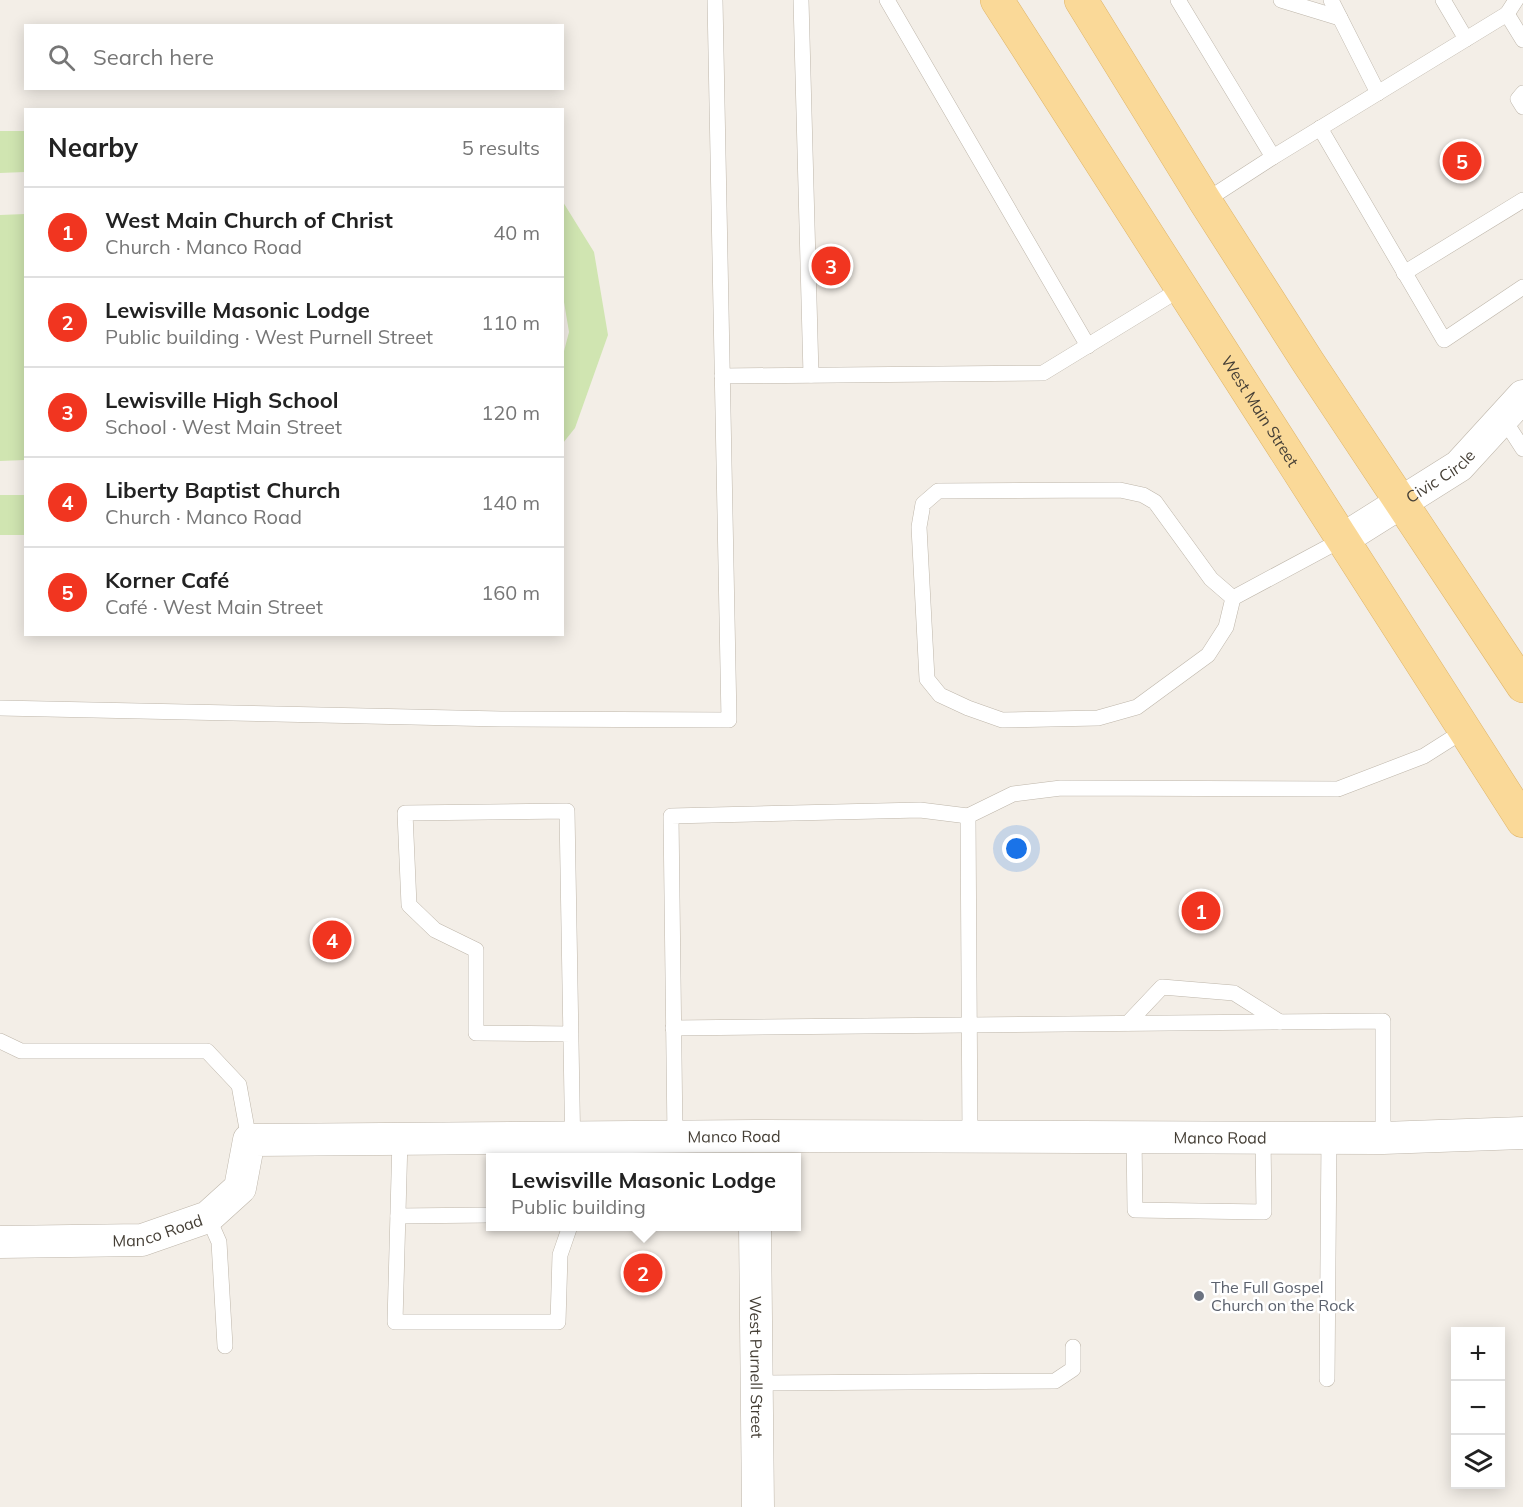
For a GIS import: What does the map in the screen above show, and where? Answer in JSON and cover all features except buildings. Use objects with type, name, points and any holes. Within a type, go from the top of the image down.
[{"type":"main road","name":"West Main Street","points":[[997,0],[1523,821]]},
{"type":"main road","points":[[1081,0],[1308,362],[1523,686]]},
{"type":"street","name":"Civic Circle","points":[[1343,539],[1459,466],[1513,407]]},
{"type":"street","name":"Manco Road","points":[[0,1242],[142,1240],[208,1217],[240,1188],[249,1140],[400,1139],[573,1148],[675,1137],[754,1147],[970,1137],[1383,1138],[1523,1133]]},
{"type":"street","name":"West Purnell Street","points":[[755,1231],[758,1507]]},
{"type":"lane","points":[[0,708],[501,719],[729,720],[715,0]]},
{"type":"lane","points":[[801,0],[811,375]]},
{"type":"lane","points":[[888,0],[1088,346]]},
{"type":"lane","points":[[1178,0],[1273,157]]},
{"type":"lane","points":[[1281,0],[1340,18]]},
{"type":"lane","points":[[1314,0],[1340,18]]},
{"type":"lane","points":[[1331,0],[1377,93]]},
{"type":"lane","points":[[1340,0],[1340,18]]},
{"type":"lane","points":[[1443,0],[1466,39]]},
{"type":"lane","points":[[1205,201],[1507,14],[1516,0]]},
{"type":"lane","points":[[1507,14],[1523,40]]},
{"type":"lane","points":[[1523,93],[1518,99],[1523,107]]},
{"type":"lane","points":[[1320,128],[1444,340],[1523,287]]},
{"type":"lane","points":[[1404,273],[1523,200]]},
{"type":"lane","points":[[722,376],[1043,373],[1182,288]]},
{"type":"lane","points":[[1513,407],[1523,449]]},
{"type":"lane","points":[[1233,598],[1211,579],[1155,502],[1143,495],[1120,490],[938,491],[923,504],[919,527],[927,679],[939,694],[1002,720],[1098,718],[1137,707],[1208,655],[1226,627],[1233,598],[1343,539]]},
{"type":"lane","points":[[675,1137],[671,816],[920,810],[968,816],[1013,794],[1061,788],[1338,789],[1424,756],[1465,730]]},
{"type":"lane","points":[[571,1034],[476,1033],[476,950],[435,930],[409,905],[405,813],[567,811],[571,1034],[573,1148]]},
{"type":"lane","points":[[968,816],[970,1137]]},
{"type":"lane","points":[[1128,1023],[1162,987],[1234,993],[1280,1022]]},
{"type":"lane","points":[[673,1028],[1383,1021],[1383,1138]]},
{"type":"lane","points":[[0,1041],[21,1051],[207,1051],[239,1085],[249,1140]]},
{"type":"lane","points":[[1134,1136],[1135,1210],[1264,1212],[1263,1137]]},
{"type":"lane","points":[[1327,1379],[1329,1138]]},
{"type":"lane","points":[[400,1139],[396,1322],[558,1322],[560,1255],[569,1231]]},
{"type":"lane","points":[[398,1216],[486,1215]]},
{"type":"lane","points":[[208,1217],[219,1242],[225,1346]]},
{"type":"lane","points":[[758,1383],[1055,1381],[1073,1369],[1073,1347]]},
{"type":"green space","points":[[0,131],[24,131],[24,172],[0,173]]},
{"type":"green space","points":[[564,204],[594,252],[608,335],[575,428],[564,442],[564,351],[569,332],[564,302]]},
{"type":"green space","points":[[24,214],[24,460],[0,461],[0,215]]},
{"type":"green space","points":[[0,495],[24,495],[24,535],[0,535]]},
{"type":"place","name":"Korner Café","points":[[1462,161]]},
{"type":"place","name":"Lewisville High School","points":[[831,266]]},
{"type":"place","name":"West Main Church of Christ","points":[[1201,911]]},
{"type":"place","name":"Liberty Baptist Church","points":[[332,940]]},
{"type":"place","name":"Lewisville Masonic Lodge","points":[[643,1273]]},
{"type":"place","name":"The Full Gospel Church on the Rock","points":[[1199,1296]]}]
